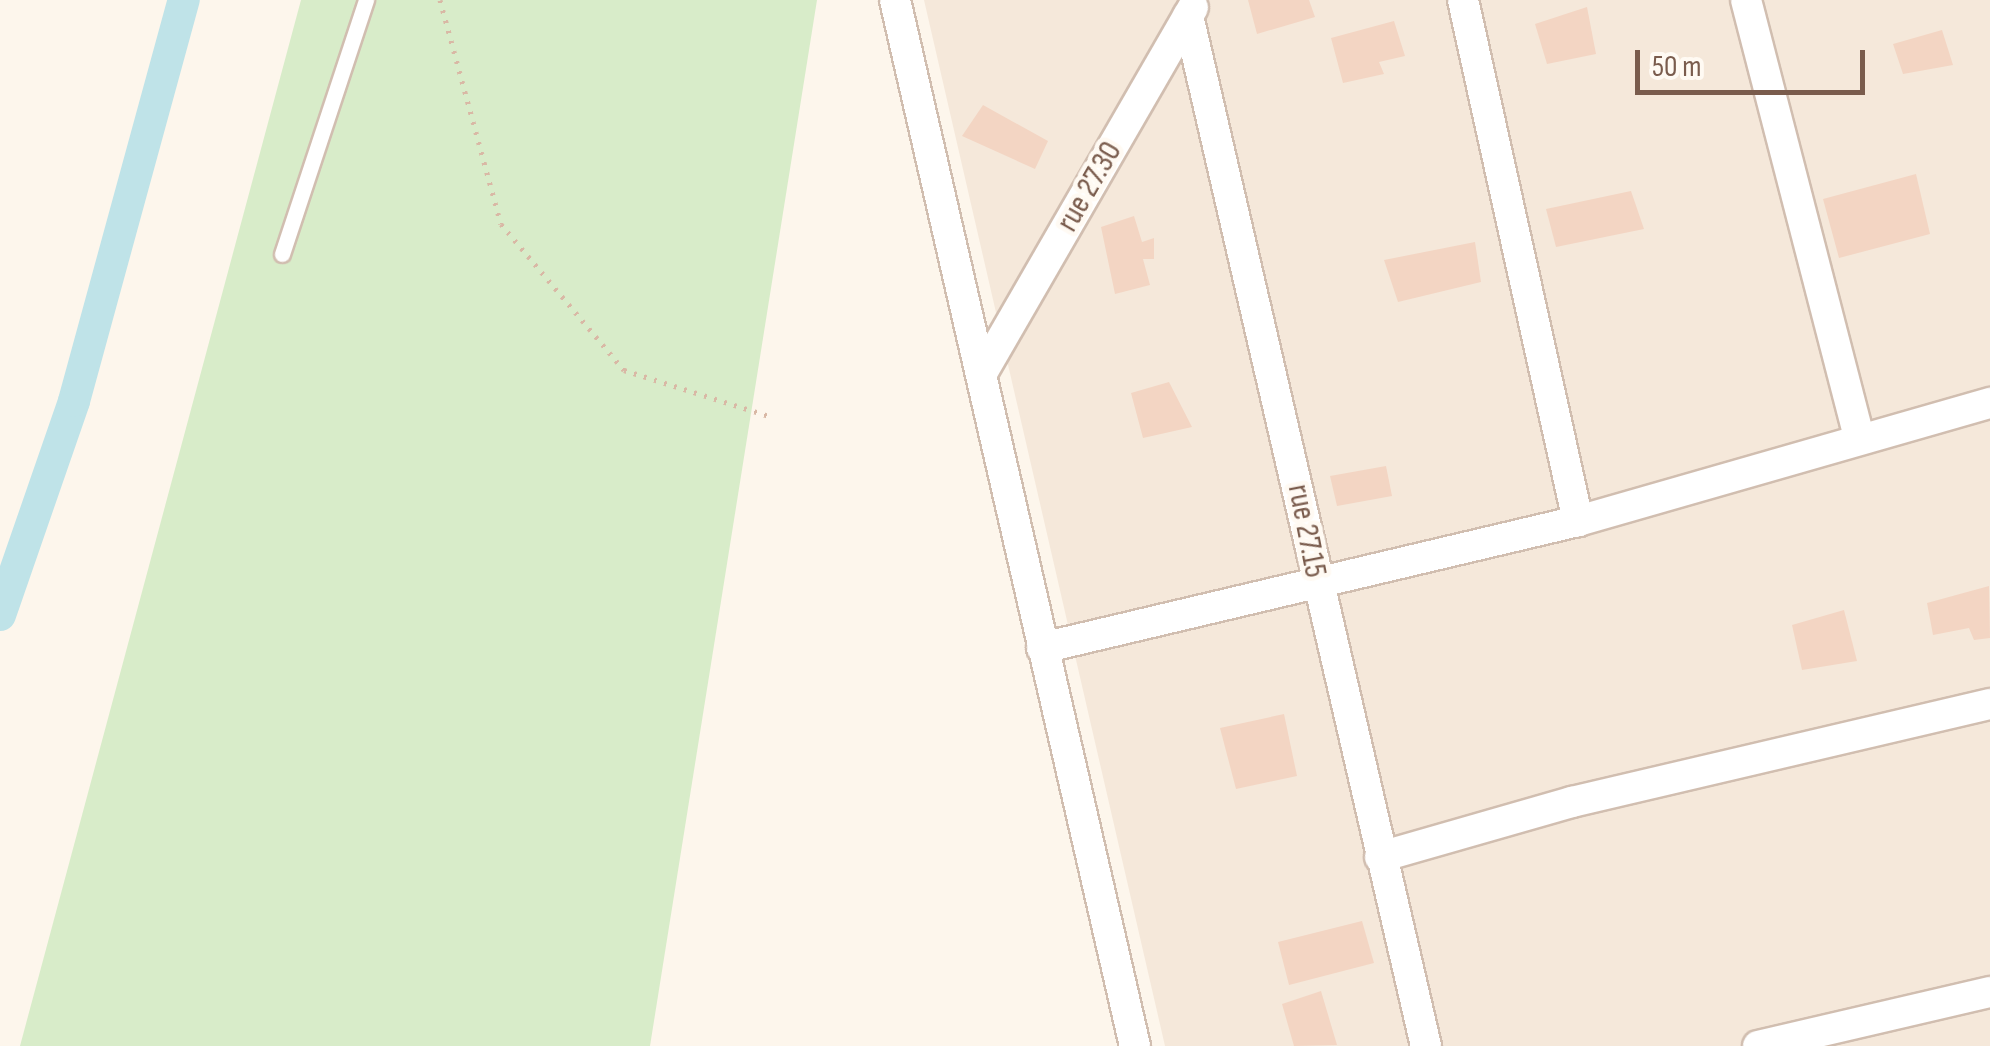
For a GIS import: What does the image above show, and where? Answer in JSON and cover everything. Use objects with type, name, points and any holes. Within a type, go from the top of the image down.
[{"type":"street","points":[[894,0],[1135,1046]]},
{"type":"street","points":[[1463,0],[1578,521]]},
{"type":"street","points":[[1746,0],[1858,438]]},
{"type":"street","name":"rue 27.30","points":[[982,373],[1192,8]]},
{"type":"street","name":"rue 27.15","points":[[1192,8],[1274,360],[1316,588],[1426,1046]]},
{"type":"street","points":[[1042,648],[1316,588],[1578,521],[1990,403]]},
{"type":"street","points":[[1380,858],[1990,704]]},
{"type":"street","points":[[1758,1046],[1990,992]]},
{"type":"lane","points":[[282,254],[366,0]]},
{"type":"path","points":[[440,0],[501,224],[624,370],[770,416]]},
{"type":"shaded area","points":[[924,0],[1990,0],[1990,1046],[1165,1046]]},
{"type":"green space","points":[[301,0],[817,0],[650,1046],[20,1046]]},
{"type":"building","points":[[1248,0],[1309,0],[1315,17],[1257,34]]},
{"type":"building","points":[[1587,7],[1596,54],[1547,64],[1535,24]]},
{"type":"building","points":[[1394,21],[1405,56],[1379,62],[1384,74],[1343,83],[1331,38]]},
{"type":"building","points":[[1942,30],[1953,65],[1903,74],[1893,44]]},
{"type":"building","points":[[983,105],[1048,141],[1035,169],[962,136]]},
{"type":"building","points":[[1916,174],[1930,234],[1839,258],[1823,199]]},
{"type":"building","points":[[1631,191],[1644,229],[1556,247],[1546,209]]},
{"type":"building","points":[[1134,216],[1142,242],[1154,238],[1154,259],[1143,259],[1150,285],[1115,294],[1101,227]]},
{"type":"building","points":[[1475,242],[1481,282],[1398,302],[1384,260]]},
{"type":"building","points":[[1169,382],[1192,427],[1143,438],[1131,393]]},
{"type":"building","points":[[1386,466],[1392,496],[1337,506],[1330,476]]},
{"type":"building","points":[[1989,586],[1990,638],[1974,640],[1969,628],[1933,635],[1927,603]]},
{"type":"building","points":[[1844,610],[1857,661],[1802,670],[1792,625]]},
{"type":"building","points":[[1284,714],[1297,776],[1236,789],[1220,728]]},
{"type":"building","points":[[1362,921],[1374,963],[1289,985],[1278,942]]},
{"type":"building","points":[[1321,991],[1337,1045],[1294,1046],[1282,1004]]},
{"type":"waterway","points":[[0,615],[74,401],[184,0]]}]
